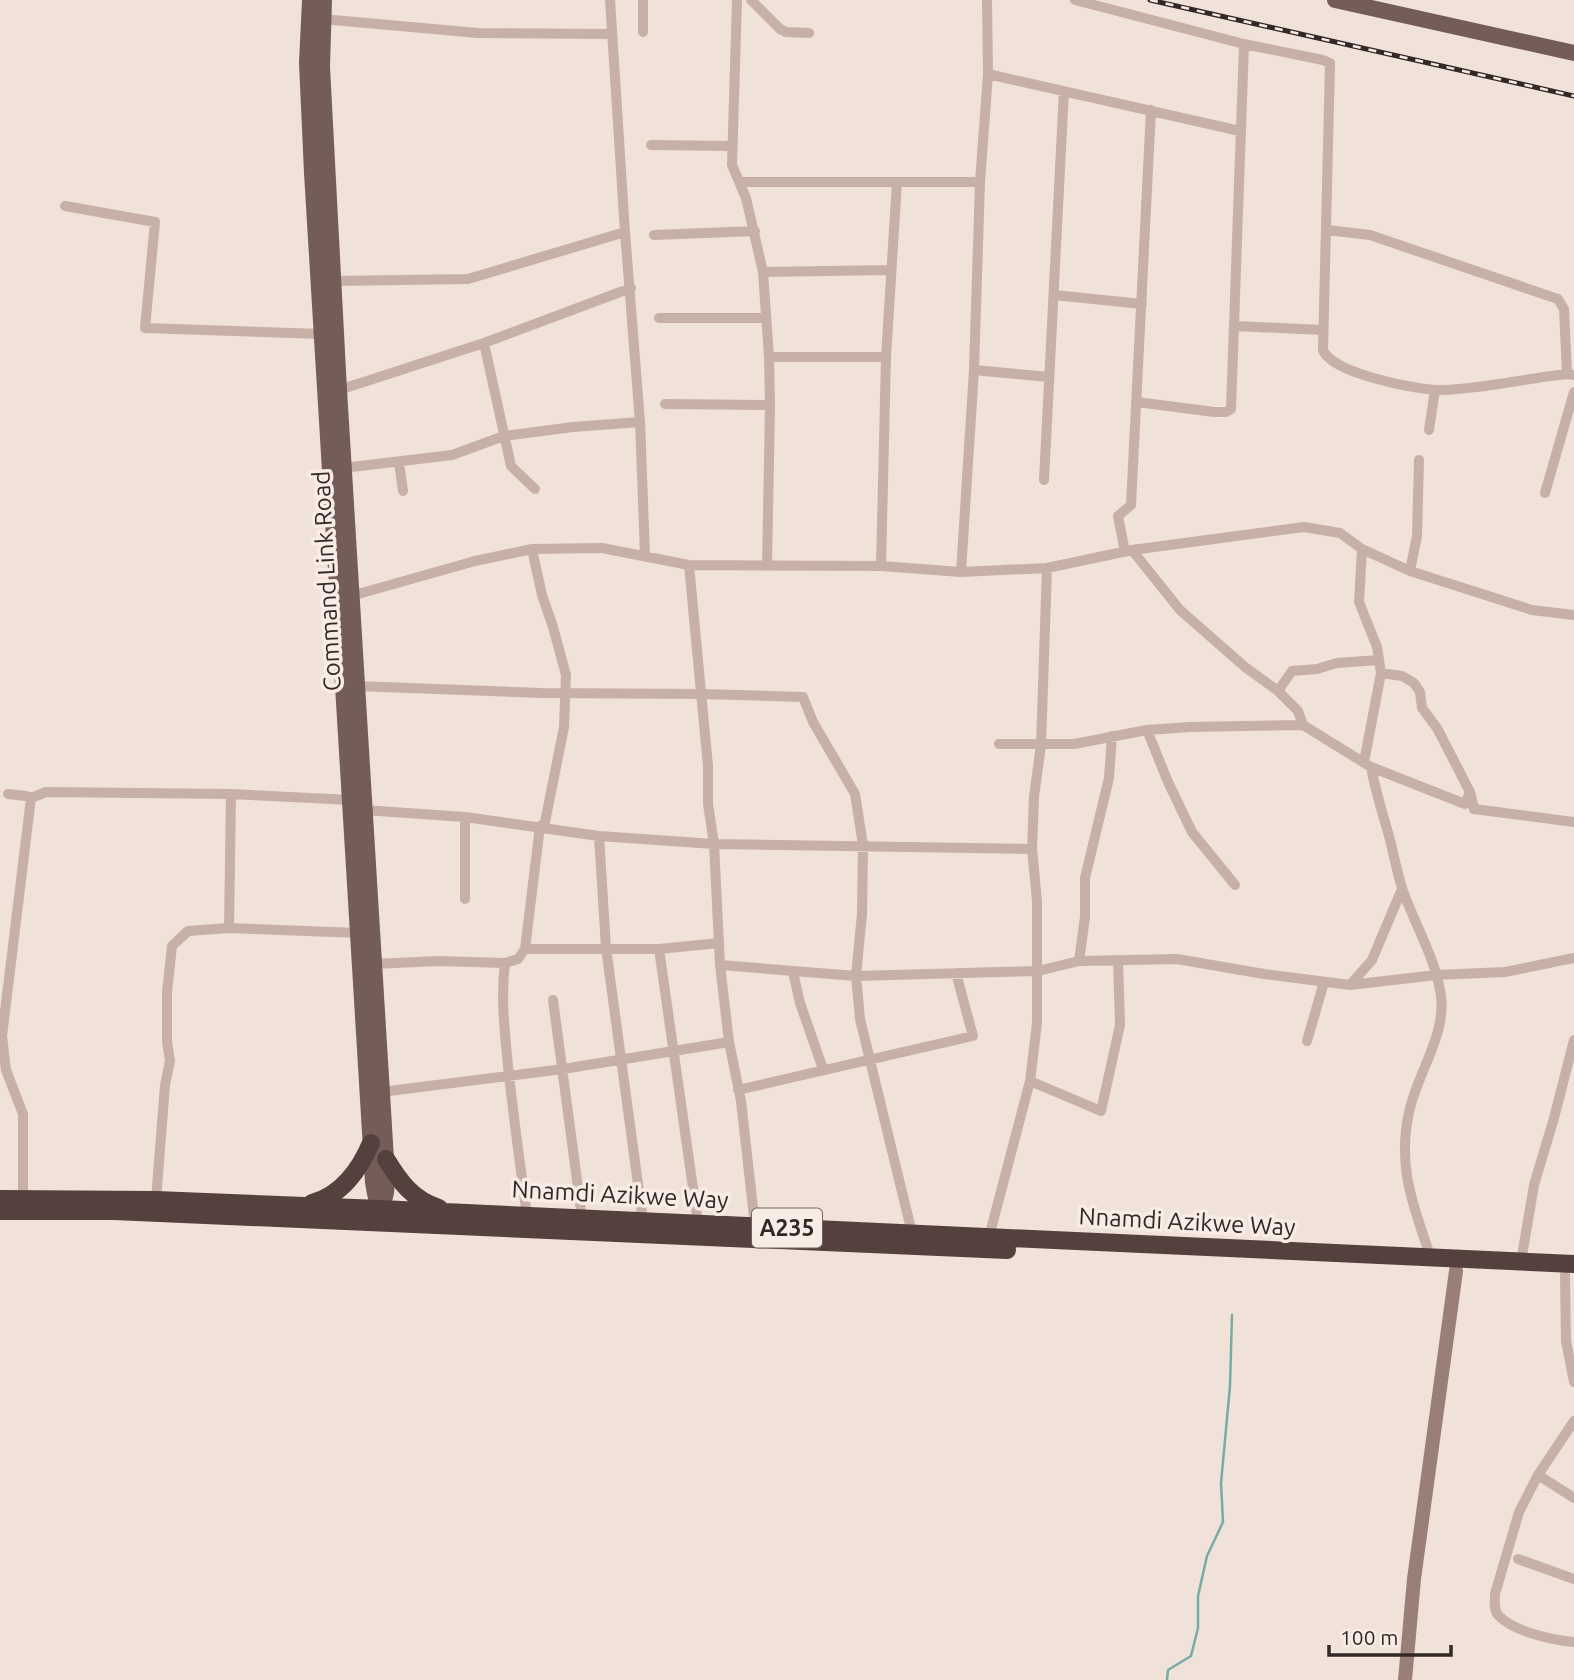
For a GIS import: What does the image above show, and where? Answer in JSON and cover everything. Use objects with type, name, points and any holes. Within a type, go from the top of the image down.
[{"type":"highway","points":[[291,1205],[317,1202],[339,1189],[357,1170],[371,1143]]},
{"type":"highway","points":[[386,1159],[399,1181],[416,1197],[436,1208],[460,1213]]},
{"type":"highway","name":"Nnamdi Azikwe Way","points":[[0,1199],[156,1199],[698,1223],[1521,1262],[1571,1271]]},
{"type":"highway","name":"Nnamdi Azikwe Way","points":[[0,1211],[114,1211],[421,1223],[1456,1271],[1571,1271]]},
{"type":"main road","name":"Command Link Road","points":[[310,0],[307,63],[322,334],[353,736],[359,933],[371,1143],[375,1196],[380,1209]]},
{"type":"main road","name":"Command Link Road","points":[[324,0],[322,67],[356,686],[353,736]]},
{"type":"main road","points":[[1335,0],[1574,53]]},
{"type":"main road","name":"Command Link Road","points":[[357,805],[373,964],[386,1159],[387,1186],[380,1209]]},
{"type":"main road","points":[[355,1221],[380,1209],[399,1219],[421,1223]]},
{"type":"street","points":[[610,0],[640,422],[645,555]]},
{"type":"street","points":[[643,0],[643,32]]},
{"type":"street","points":[[737,0],[732,165],[755,231],[762,272],[770,405],[767,566]]},
{"type":"street","points":[[751,0],[780,29],[786,32],[809,33]]},
{"type":"street","points":[[961,572],[988,74],[987,0]]},
{"type":"street","points":[[1075,0],[1244,44],[1330,63],[1323,350],[1330,361],[1352,372],[1435,390],[1571,374],[1564,309],[1558,299],[1370,235],[1327,230]]},
{"type":"street","points":[[322,19],[478,33],[612,34]]},
{"type":"street","points":[[1137,402],[1214,412],[1231,409],[1244,44]]},
{"type":"street","points":[[988,74],[1241,131]]},
{"type":"street","points":[[1044,480],[1064,91]]},
{"type":"street","points":[[1151,110],[1131,505],[1118,516],[1129,551],[1180,611],[1245,667],[1278,691],[1298,711],[1303,725]]},
{"type":"street","points":[[650,145],[732,146]]},
{"type":"street","points":[[739,182],[981,182]]},
{"type":"street","points":[[881,566],[886,357],[897,182]]},
{"type":"street","points":[[65,206],[155,222],[145,328],[322,334]]},
{"type":"street","points":[[654,235],[755,231]]},
{"type":"street","points":[[334,281],[468,279],[625,232]]},
{"type":"street","points":[[762,272],[890,270]]},
{"type":"street","points":[[339,390],[484,343],[631,288]]},
{"type":"street","points":[[1054,295],[1142,304]]},
{"type":"street","points":[[659,318],[766,318]]},
{"type":"street","points":[[1234,326],[1324,330]]},
{"type":"street","points":[[484,343],[512,466],[535,489]]},
{"type":"street","points":[[769,357],[886,357]]},
{"type":"street","points":[[974,370],[1049,377]]},
{"type":"street","points":[[1429,430],[1435,390]]},
{"type":"street","points":[[1545,493],[1574,392]]},
{"type":"street","points":[[665,404],[770,405]]},
{"type":"street","points":[[343,468],[452,455],[504,436],[573,426],[640,422]]},
{"type":"street","points":[[1410,571],[1417,537],[1419,460]]},
{"type":"street","points":[[399,463],[403,491]]},
{"type":"street","points":[[352,596],[475,561],[532,549],[602,548],[690,565],[881,566],[961,572],[1047,568],[1129,551],[1304,527],[1340,533],[1362,549],[1410,571],[1532,610],[1574,615]]},
{"type":"street","points":[[373,964],[439,961],[505,964],[518,959],[526,949],[542,827],[564,727],[566,675],[542,595],[532,549]]},
{"type":"street","points":[[1362,549],[1359,602],[1377,647],[1381,673],[1367,764],[1402,889],[1436,975],[1441,997],[1441,1022],[1410,1108],[1404,1168],[1410,1196],[1431,1258]]},
{"type":"street","points":[[690,565],[708,766],[708,804],[714,844],[720,965],[755,1226]]},
{"type":"street","points":[[989,1237],[1030,1081],[1037,1023],[1037,901],[1032,849],[1034,797],[1041,745],[1047,568]]},
{"type":"street","points":[[1278,691],[1292,671],[1317,669],[1337,663],[1379,660]]},
{"type":"street","points":[[1381,673],[1402,676],[1414,683],[1420,691],[1422,708],[1437,728],[1470,792],[1474,809],[1574,822]]},
{"type":"street","points":[[356,686],[803,697],[813,722],[855,794],[863,845],[862,915],[856,976],[860,1019],[872,1058],[912,1233]]},
{"type":"street","points":[[999,744],[1074,744],[1147,730],[1190,727],[1303,725],[1367,764],[1465,804],[1470,792]]},
{"type":"street","points":[[1147,730],[1167,782],[1192,832],[1236,885]]},
{"type":"street","points":[[1079,961],[1085,917],[1086,878],[1109,778],[1112,736]]},
{"type":"street","points":[[8,794],[31,798],[46,792],[231,793],[465,817],[599,836],[714,844],[1032,849]]},
{"type":"street","points":[[229,928],[231,793]]},
{"type":"street","points":[[23,1199],[23,1114],[6,1070],[2,1036],[31,798]]},
{"type":"street","points":[[465,817],[465,899]]},
{"type":"street","points":[[599,836],[606,948],[643,1221]]},
{"type":"street","points":[[1350,985],[1372,960],[1402,889]]},
{"type":"street","points":[[156,1199],[165,1085],[170,1060],[167,1042],[167,992],[172,946],[188,930],[229,928],[359,933]]},
{"type":"street","points":[[526,949],[659,948],[719,943]]},
{"type":"street","points":[[659,948],[698,1223]]},
{"type":"street","points":[[720,965],[856,976],[1038,971],[1079,961],[1177,959],[1350,985],[1436,975],[1505,972],[1574,958]]},
{"type":"street","points":[[1030,1081],[1101,1111],[1120,1025],[1118,960]]},
{"type":"street","points":[[505,964],[502,984],[503,1010],[527,1216]]},
{"type":"street","points":[[793,972],[800,1003],[823,1069]]},
{"type":"street","points":[[738,1090],[973,1036],[956,974]]},
{"type":"street","points":[[1307,1041],[1324,982]]},
{"type":"street","points":[[553,1000],[582,1218]]},
{"type":"street","points":[[1521,1262],[1534,1185],[1555,1118],[1574,1040]]},
{"type":"street","points":[[380,1092],[563,1069],[729,1042]]},
{"type":"street","points":[[1405,1680],[1414,1579],[1456,1271]]},
{"type":"street","points":[[1571,1271],[1566,1341],[1574,1382]]},
{"type":"street","points":[[1574,1421],[1538,1475],[1519,1512],[1495,1594],[1495,1608],[1499,1616],[1553,1640],[1574,1642]]},
{"type":"street","points":[[1538,1475],[1574,1498]]},
{"type":"street","points":[[1518,1559],[1574,1579]]},
{"type":"waterway","points":[[1167,1680],[1168,1670],[1191,1656],[1198,1628],[1198,1596],[1207,1556],[1223,1522],[1221,1483],[1230,1386],[1232,1315]]},
{"type":"railway","points":[[1150,0],[1574,96]]}]
